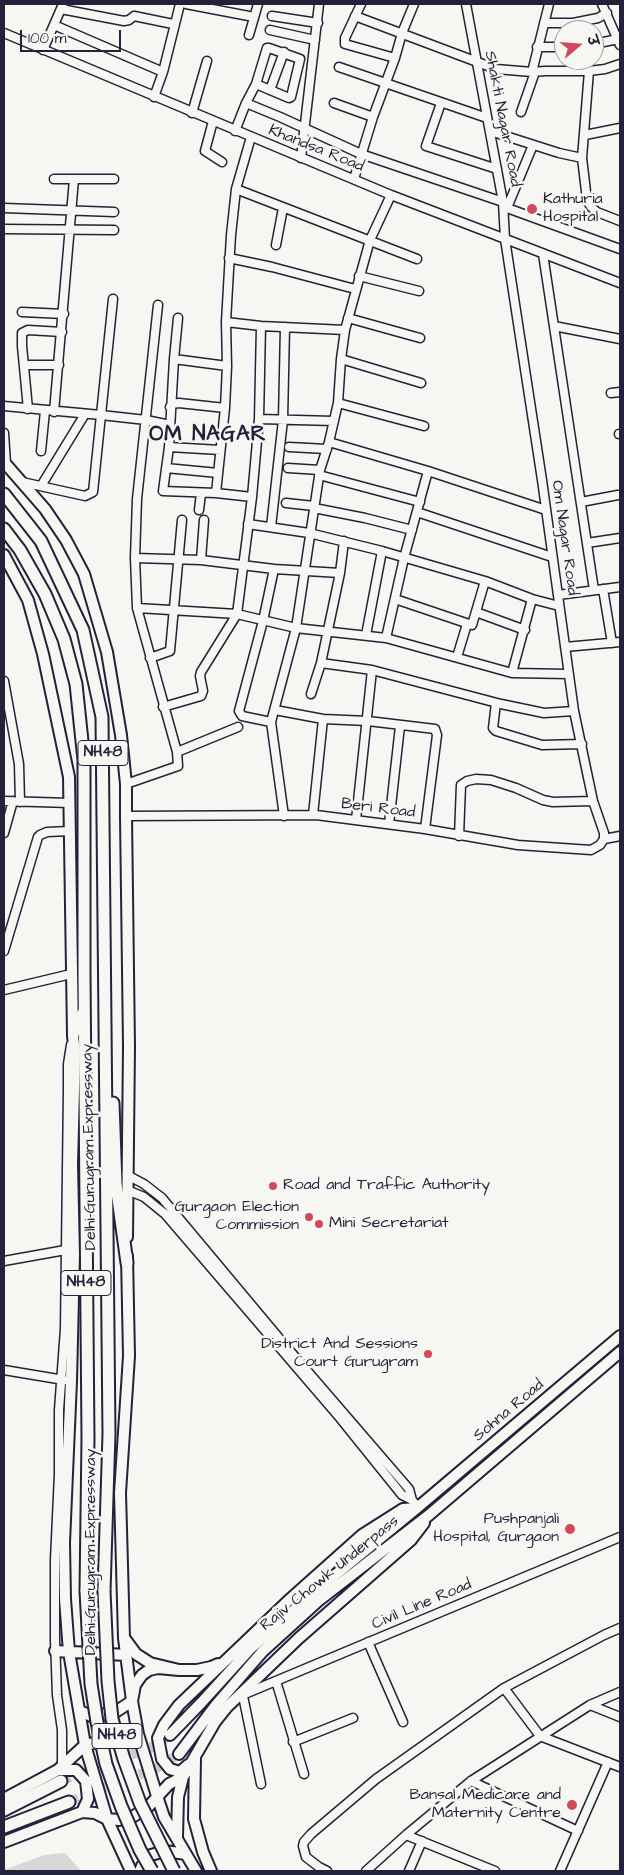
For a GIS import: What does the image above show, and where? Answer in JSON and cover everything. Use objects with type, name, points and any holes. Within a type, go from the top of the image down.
[{"type":"highway","name":"Delhi-Gurugram Expressway","points":[[4,494],[41,540],[83,630],[102,717],[109,1434],[104,1591],[108,1681],[112,1719],[124,1759],[140,1803],[174,1871]]},
{"type":"highway","name":"Delhi-Gurugram Expressway","points":[[4,529],[20,550],[44,594],[64,639],[76,684],[84,760],[88,1428],[86,1591],[91,1684],[106,1764],[121,1806],[140,1850],[152,1871]]},
{"type":"highway","points":[[105,1037],[113,1083],[116,1184],[127,1263]]},
{"type":"highway","points":[[4,1810],[60,1772]]},
{"type":"highway","points":[[4,1826],[69,1802]]},
{"type":"main road","points":[[5,463],[45,509],[66,540],[84,574],[107,652],[121,735],[126,784],[129,1046],[127,1175],[129,1356],[120,1493],[124,1638],[138,1734],[157,1796],[164,1817],[196,1871]]},
{"type":"main road","points":[[4,555],[28,600],[37,630],[69,776],[71,974],[75,1053],[66,1380],[65,1599],[69,1652],[85,1745],[107,1820],[131,1871]]},
{"type":"main road","points":[[73,1036],[84,1010]]},
{"type":"main road","name":"Sohna Road","points":[[416,1505],[620,1336]]},
{"type":"main road","name":"Sohna Road","points":[[429,1515],[620,1352]]},
{"type":"main road","points":[[193,1759],[180,1772],[170,1769],[162,1759],[158,1738],[164,1725],[179,1705],[223,1661],[362,1535],[404,1508],[416,1505]]},
{"type":"main road","name":"Rajiv Chowk Underpass","points":[[170,1735],[250,1648],[416,1505]]},
{"type":"main road","points":[[177,1838],[178,1797],[183,1777],[215,1722],[299,1638],[411,1540],[429,1515]]},
{"type":"main road","name":"Rajiv Chowk Underpass","points":[[179,1754],[216,1705],[262,1651],[318,1601],[429,1515]]},
{"type":"main road","points":[[124,1638],[136,1654],[150,1664],[179,1670]]},
{"type":"main road","points":[[55,1652],[126,1655]]},
{"type":"main road","points":[[80,1710],[91,1716],[114,1713],[132,1701],[135,1685],[142,1675],[149,1670],[158,1668],[197,1670],[211,1667],[223,1661]]},
{"type":"main road","points":[[60,1772],[85,1745],[138,1734]]},
{"type":"main road","points":[[193,1759],[194,1819],[203,1852],[211,1871]]},
{"type":"main road","points":[[4,1799],[60,1772],[76,1770],[86,1781],[88,1799],[82,1812]]},
{"type":"main road","points":[[4,1842],[42,1825],[82,1812],[95,1813],[107,1820],[119,1820],[134,1816],[149,1806],[169,1784],[183,1777]]},
{"type":"main road","points":[[140,1871],[151,1855],[165,1851],[186,1854]]},
{"type":"street","points":[[154,97],[163,72],[173,24],[180,4]]},
{"type":"street","points":[[186,4],[254,18]]},
{"type":"street","points":[[249,35],[258,4]]},
{"type":"street","points":[[301,158],[319,4]]},
{"type":"street","points":[[361,4],[344,38],[345,44],[395,58]]},
{"type":"street","name":"Shakti Nagar Road","points":[[466,4],[505,206],[505,239]]},
{"type":"street","points":[[521,112],[533,72],[537,47],[549,4]]},
{"type":"street","points":[[602,4],[619,42],[604,43]]},
{"type":"street","points":[[354,179],[411,5]]},
{"type":"street","points":[[43,50],[62,6],[124,21],[134,16],[173,24]]},
{"type":"street","points":[[544,23],[573,23],[598,18],[607,13]]},
{"type":"street","points":[[272,16],[318,23]]},
{"type":"street","points":[[356,16],[496,69],[533,72],[589,71],[605,69],[620,64]]},
{"type":"street","points":[[54,25],[163,72]]},
{"type":"street","points":[[270,30],[315,40]]},
{"type":"street","name":"Khandsa Road","points":[[4,33],[391,195],[620,283]]},
{"type":"street","points":[[537,47],[554,48]]},
{"type":"street","points":[[235,131],[256,84],[266,48],[299,57],[301,61],[291,97],[285,98],[256,84]]},
{"type":"street","points":[[270,90],[284,52]]},
{"type":"street","points":[[192,113],[207,61]]},
{"type":"street","points":[[339,67],[386,85],[487,118]]},
{"type":"street","points":[[589,71],[582,158],[587,200],[597,212],[620,221]]},
{"type":"street","points":[[441,102],[426,146],[497,169]]},
{"type":"street","points":[[334,103],[373,117]]},
{"type":"street","points":[[246,104],[305,128],[361,154],[620,249]]},
{"type":"street","points":[[213,121],[205,151],[222,162]]},
{"type":"street","points":[[584,135],[620,128]]},
{"type":"street","points":[[490,131],[559,154],[582,158]]},
{"type":"street","points":[[216,493],[225,408],[227,366],[226,322],[236,189],[251,137]]},
{"type":"street","points":[[505,206],[533,145]]},
{"type":"street","points":[[54,179],[114,179]]},
{"type":"street","points":[[54,412],[64,314],[74,179]]},
{"type":"street","points":[[236,189],[417,259]]},
{"type":"street","points":[[284,816],[271,722],[296,628],[319,473],[328,446],[338,403],[345,330],[370,240],[391,195]]},
{"type":"street","points":[[4,208],[114,212]]},
{"type":"street","points":[[276,245],[283,208]]},
{"type":"street","points":[[4,229],[114,230]]},
{"type":"street","name":"Om Nagar Road","points":[[505,239],[574,711],[604,839]]},
{"type":"street","points":[[543,254],[594,590]]},
{"type":"street","points":[[230,258],[355,289]]},
{"type":"street","points":[[359,276],[419,291]]},
{"type":"street","points":[[22,482],[85,496],[93,492],[113,299]]},
{"type":"street","points":[[126,784],[177,768],[178,766],[177,752],[137,608],[135,558],[137,499],[158,305]]},
{"type":"street","points":[[22,312],[64,314]]},
{"type":"street","points":[[178,318],[170,407],[169,447],[163,491],[216,493],[252,497]]},
{"type":"street","points":[[348,318],[420,338]]},
{"type":"street","points":[[226,322],[261,326],[345,330]]},
{"type":"street","points":[[163,706],[201,696],[204,691],[200,676],[201,672],[237,614],[252,497],[259,419],[261,326]]},
{"type":"street","points":[[554,326],[620,339]]},
{"type":"street","points":[[271,527],[283,420],[285,327]]},
{"type":"street","points":[[28,409],[22,336],[24,331],[62,332]]},
{"type":"street","points":[[174,358],[227,366]]},
{"type":"street","points":[[341,359],[420,383]]},
{"type":"street","points":[[24,365],[59,365]]},
{"type":"street","points":[[612,392],[620,392]]},
{"type":"street","points":[[170,407],[172,404],[179,403],[225,408]]},
{"type":"street","points":[[338,403],[424,426]]},
{"type":"street","points":[[4,406],[146,420],[170,425]]},
{"type":"street","points":[[41,451],[45,411]]},
{"type":"street","points":[[41,486],[85,414]]},
{"type":"street","points":[[259,419],[334,421]]},
{"type":"street","points":[[4,433],[5,463]]},
{"type":"street","points":[[288,447],[328,446],[428,471],[546,510]]},
{"type":"street","points":[[169,447],[220,450]]},
{"type":"street","points":[[166,468],[218,474]]},
{"type":"street","points":[[288,468],[319,473],[420,502]]},
{"type":"street","points":[[386,638],[404,558],[428,471]]},
{"type":"street","points":[[199,510],[201,493]]},
{"type":"street","points":[[581,502],[618,495]]},
{"type":"street","points":[[286,503],[314,507],[412,530]]},
{"type":"street","points":[[416,512],[552,558]]},
{"type":"street","points":[[150,658],[170,651],[182,520]]},
{"type":"street","points":[[201,560],[204,520]]},
{"type":"street","points":[[248,524],[309,533],[382,551],[485,581],[532,599],[560,606]]},
{"type":"street","points":[[587,543],[620,538]]},
{"type":"street","points":[[311,694],[321,663],[328,631],[340,573],[344,542]]},
{"type":"street","points":[[366,635],[382,551]]},
{"type":"street","points":[[135,558],[201,560],[274,569],[340,573]]},
{"type":"street","points":[[271,722],[242,716],[239,711],[263,621],[274,569]]},
{"type":"street","points":[[395,598],[467,624],[472,624],[485,581]]},
{"type":"street","points":[[558,595],[620,587]]},
{"type":"street","points":[[565,647],[616,643],[603,589]]},
{"type":"street","points":[[512,673],[532,599]]},
{"type":"street","points":[[137,608],[237,614],[296,628],[386,638],[512,673],[568,674]]},
{"type":"street","points":[[476,612],[525,630]]},
{"type":"street","points":[[457,657],[467,624]]},
{"type":"street","points":[[321,663],[372,670],[496,703],[544,713],[574,711]]},
{"type":"street","points":[[356,820],[372,670]]},
{"type":"street","points":[[4,681],[19,764],[17,802],[4,833]]},
{"type":"street","points":[[496,703],[493,728],[496,731],[542,745],[582,744]]},
{"type":"street","points":[[274,710],[323,719],[368,721],[400,726],[433,728],[437,735],[425,828]]},
{"type":"street","points":[[313,815],[323,719]]},
{"type":"street","points":[[389,824],[400,726]]},
{"type":"street","points":[[177,752],[238,727]]},
{"type":"street","points":[[459,836],[462,786],[467,781],[484,779],[498,782],[543,800],[553,802],[594,801]]},
{"type":"street","points":[[4,801],[70,803]]},
{"type":"street","name":"Beri Road","points":[[126,816],[313,815],[425,828],[518,846],[591,850],[600,845],[604,839],[620,836]]},
{"type":"street","points":[[4,951],[38,837],[40,834],[47,832],[70,831]]},
{"type":"street","points":[[4,990],[71,974]]},
{"type":"street","points":[[127,1175],[138,1180],[162,1198],[409,1489],[416,1505]]},
{"type":"street","points":[[127,1190],[144,1197],[165,1214],[340,1418],[402,1495],[416,1505]]},
{"type":"street","points":[[4,1261],[70,1249]]},
{"type":"street","points":[[4,1370],[66,1380],[56,1553],[55,1652],[62,1730],[60,1772]]},
{"type":"street","name":"Civil Line Road","points":[[238,1697],[620,1537]]},
{"type":"street","points":[[327,1871],[310,1861],[304,1852],[304,1842],[376,1779],[504,1688],[620,1628]]},
{"type":"street","points":[[368,1642],[403,1722]]},
{"type":"street","points":[[276,1681],[304,1774]]},
{"type":"street","points":[[504,1688],[540,1736],[620,1767]]},
{"type":"street","points":[[366,1871],[471,1781],[590,1705],[620,1692]]},
{"type":"street","points":[[238,1697],[261,1784]]},
{"type":"street","points":[[590,1705],[620,1717]]},
{"type":"street","points":[[294,1742],[353,1718]]},
{"type":"street","points":[[560,1871],[608,1762]]},
{"type":"street","points":[[471,1781],[578,1831]]},
{"type":"street","points":[[406,1835],[480,1869],[495,1871]]},
{"type":"street","points":[[409,1871],[422,1841]]},
{"type":"shaded area","points":[[65,1853],[81,1871],[4,1871],[44,1855]]},
{"type":"tunnel","points":[[61,1781],[150,1748],[170,1735]]},
{"type":"tunnel","points":[[69,1802],[155,1769],[179,1754]]},
{"type":"place","name":"Kathuria Hospital","points":[[532,209]]},
{"type":"place","name":"Road and Traffic Authority","points":[[273,1186]]},
{"type":"place","name":"Gurgaon Election Commission","points":[[309,1217]]},
{"type":"place","name":"Mini Secretariat","points":[[319,1224]]},
{"type":"place","name":"District And Sessions Court Gurugram","points":[[428,1354]]},
{"type":"place","name":"Pushpanjali Hospital, Gurgaon","points":[[570,1529]]},
{"type":"place","name":"Bansal Medicare and Maternity Centre","points":[[572,1805]]},
{"type":"district","name":"OM NAGAR","points":[[208,436]]}]
